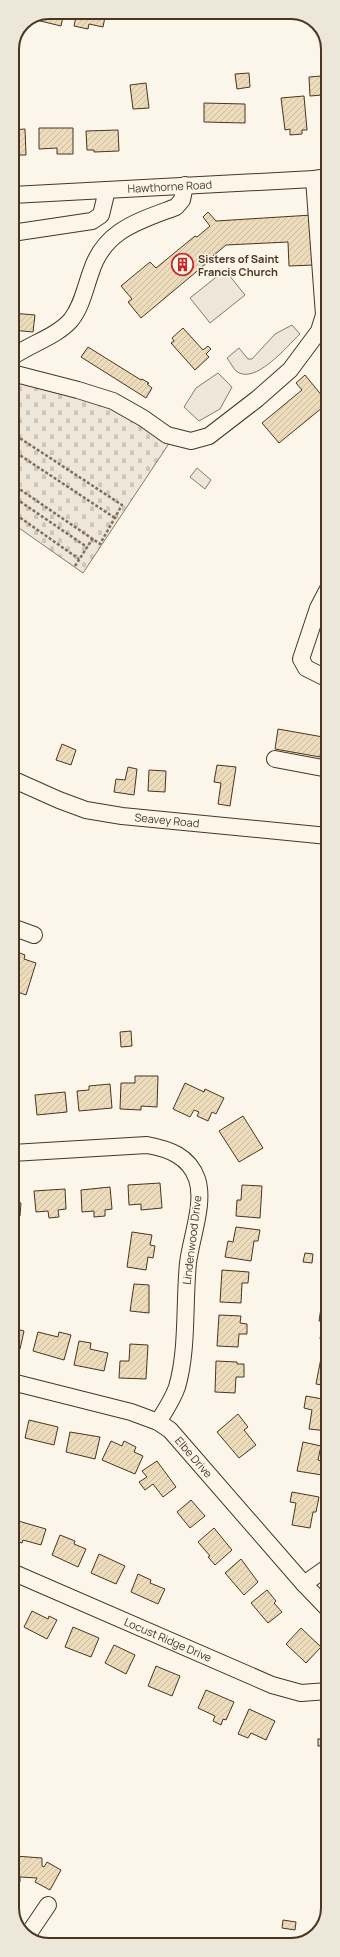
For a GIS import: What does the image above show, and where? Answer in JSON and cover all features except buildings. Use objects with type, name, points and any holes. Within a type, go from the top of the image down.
[{"type":"street","name":"Hawthorne Road","points":[[19,195],[321,178]]},
{"type":"street","points":[[19,353],[63,327],[72,318],[80,305],[92,269],[102,248],[113,236],[125,228],[176,207],[182,200],[185,185]]},
{"type":"street","points":[[19,232],[92,221],[101,215],[107,190]]},
{"type":"street","points":[[19,375],[78,390],[113,401],[143,418],[167,435],[191,440],[209,436],[257,399],[290,370],[319,331],[321,325]]},
{"type":"street","points":[[321,602],[301,659],[306,668],[321,676]]},
{"type":"street","points":[[275,759],[321,767]]},
{"type":"street","name":"Seavey Road","points":[[19,782],[86,810],[122,816],[321,835]]},
{"type":"street","points":[[19,930],[34,935]]},
{"type":"street","name":"Lindenwood Drive","points":[[19,1153],[147,1145],[167,1149],[181,1156],[197,1179],[198,1205],[188,1263],[181,1366],[177,1387],[158,1422]]},
{"type":"street","name":"Elbe Drive","points":[[19,1384],[131,1412],[158,1422],[170,1430],[304,1584],[321,1601]]},
{"type":"street","points":[[304,1584],[321,1572]]},
{"type":"street","name":"Locust Ridge Drive","points":[[19,1575],[272,1685],[302,1693],[321,1692]]},
{"type":"street","points":[[30,1932],[48,1905]]},
{"type":"path","points":[[19,439],[122,506],[100,544],[19,489]]},
{"type":"path","points":[[19,455],[115,518]]},
{"type":"path","points":[[19,501],[87,547]]},
{"type":"path","points":[[19,517],[79,560]]},
{"type":"path","points":[[75,566],[93,538]]},
{"type":"green space","points":[[225,270],[245,295],[210,323],[190,298]]},
{"type":"green space","points":[[292,325],[300,334],[279,355],[261,369],[252,373],[244,374],[236,371],[227,358],[239,348],[248,359],[252,359],[275,334]]},
{"type":"green space","points":[[218,373],[232,387],[220,409],[199,421],[184,407],[196,388]]},
{"type":"green space","points":[[19,381],[75,391],[127,417],[170,442],[83,573],[19,528]]},
{"type":"green space","points":[[197,468],[211,480],[205,489],[190,477]]},
{"type":"place","name":"Sisters of Saint Francis Church","points":[[182,265]]}]
